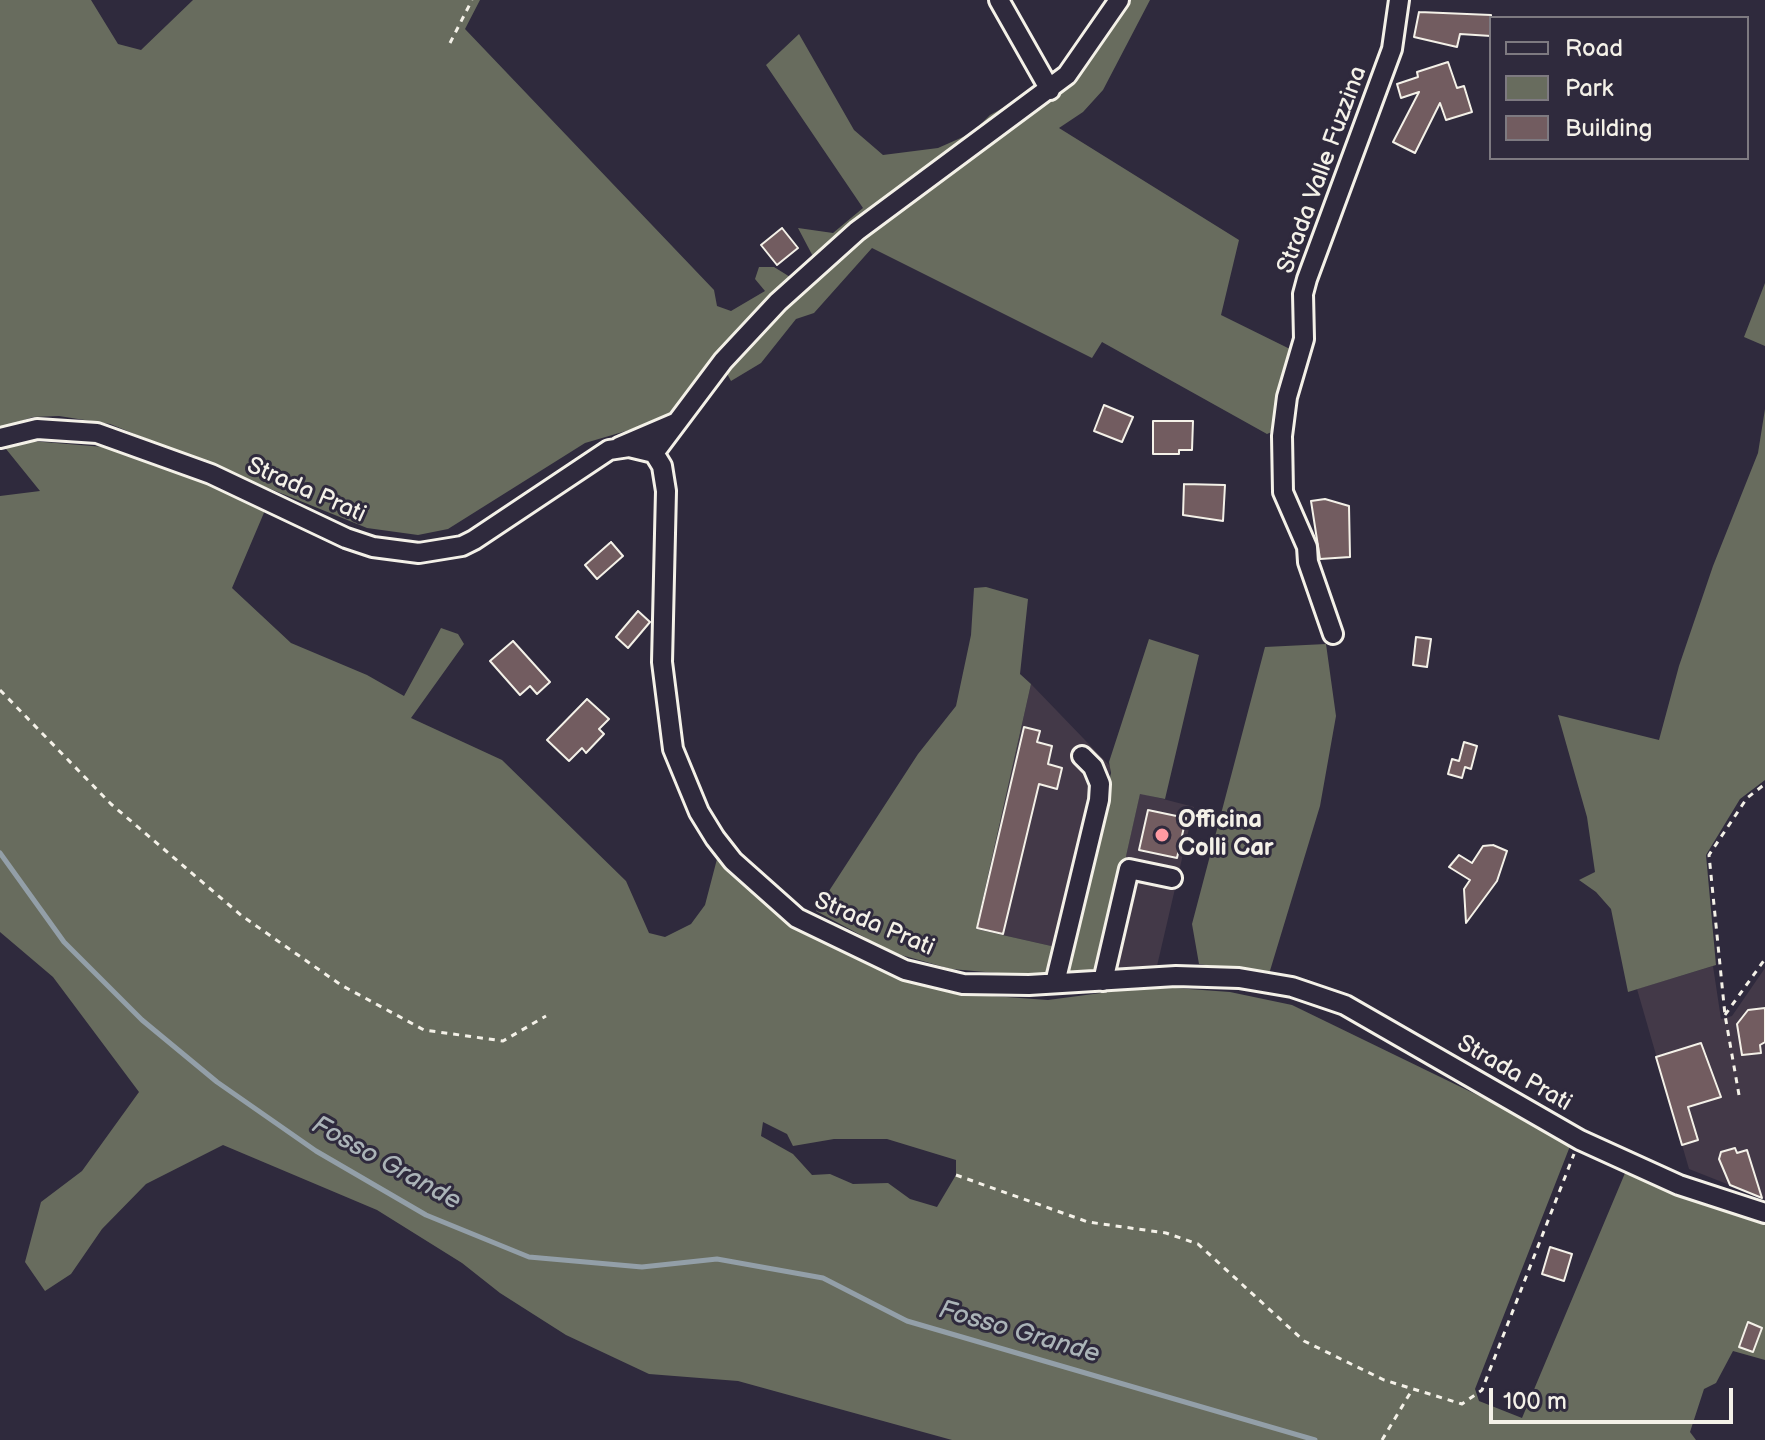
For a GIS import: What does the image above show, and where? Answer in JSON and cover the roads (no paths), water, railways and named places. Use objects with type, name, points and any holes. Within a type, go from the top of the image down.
[{"type":"street","points":[[999,0],[1050,90]]},
{"type":"street","points":[[619,447],[654,453],[723,361],[760,321],[846,241],[1067,75],[1119,0]]},
{"type":"street","name":"Strada Valle Fuzzina","points":[[1333,634],[1308,562],[1307,547],[1283,492],[1282,436],[1287,397],[1304,339],[1303,294],[1307,279],[1392,49],[1399,0]]},
{"type":"street","points":[[619,447],[677,421]]},
{"type":"street","points":[[666,491],[677,421]]},
{"type":"street","name":"Strada Prati","points":[[0,438],[37,429],[97,433],[211,474],[346,538],[373,547],[419,553],[462,546],[474,540],[595,458],[619,447]]},
{"type":"street","name":"Strada Prati","points":[[654,453],[662,466],[666,491],[662,662],[673,749],[699,812],[733,861],[797,918],[905,970],[963,984],[1223,978],[1292,987],[1345,1005],[1580,1140],[1679,1185],[1765,1213]]},
{"type":"street","points":[[1055,983],[1099,800],[1097,776],[1082,756]]},
{"type":"street","points":[[1103,981],[1129,869],[1172,878]]},
{"type":"waterway","name":"Fosso Grande","points":[[0,853],[64,942],[142,1020],[217,1082],[316,1151],[426,1215],[529,1257],[642,1267],[717,1259],[823,1278],[907,1321],[1315,1440]]},
{"type":"place","name":"Officina Colli Car","points":[[1162,835]]}]
